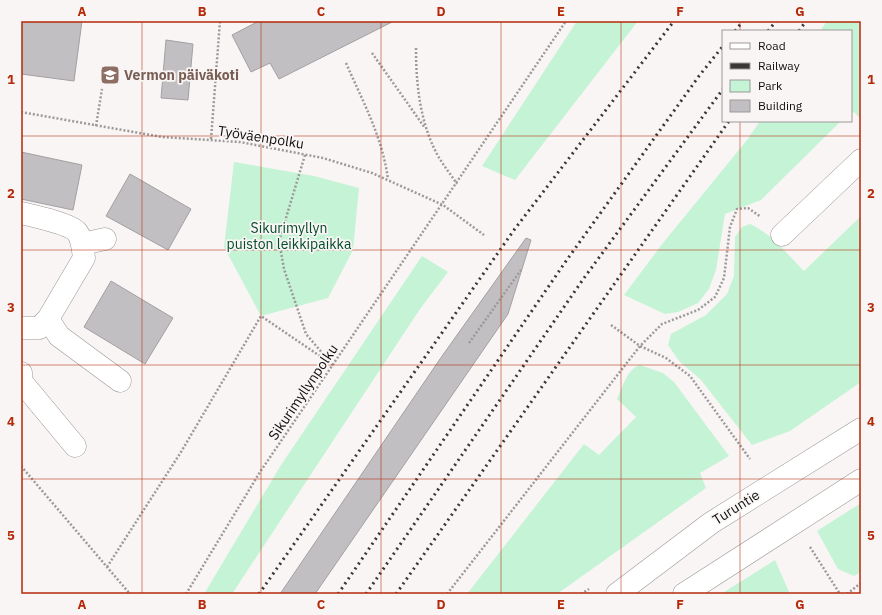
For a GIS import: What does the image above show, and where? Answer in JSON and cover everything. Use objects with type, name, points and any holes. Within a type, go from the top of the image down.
[{"type":"main road","points":[[782,235],[861,160]]},
{"type":"main road","points":[[21,214],[60,224],[76,231],[82,244],[84,258],[48,319],[39,328],[21,328]]},
{"type":"main road","points":[[82,244],[106,239]]},
{"type":"main road","points":[[48,319],[59,336],[120,381]]},
{"type":"main road","points":[[21,373],[22,381],[75,446]]},
{"type":"main road","name":"Turuntie","points":[[617,594],[711,523],[861,430]]},
{"type":"main road","points":[[684,594],[861,480]]},
{"type":"path","points":[[211,139],[220,21]]},
{"type":"path","name":"Sikurimyllynpolku","points":[[186,594],[260,472],[443,205],[566,21]]},
{"type":"path","points":[[416,48],[416,80],[427,130],[438,156],[457,184]]},
{"type":"path","points":[[372,53],[427,130]]},
{"type":"path","points":[[346,63],[375,127],[384,154],[388,179]]},
{"type":"path","points":[[96,126],[102,89]]},
{"type":"path","name":"Työväenpolku","points":[[21,112],[162,137],[240,142],[305,155],[365,171],[388,179],[443,205],[484,235]]},
{"type":"path","points":[[305,155],[279,241],[284,269],[306,334],[333,365]]},
{"type":"path","points":[[448,594],[640,346],[662,324],[698,310],[715,297],[724,278],[730,227],[737,209],[748,208],[758,214],[782,235]]},
{"type":"path","points":[[469,343],[522,270]]},
{"type":"path","points":[[107,567],[181,452],[261,316],[333,365]]},
{"type":"path","points":[[611,325],[640,346],[666,358],[690,376],[750,459]]},
{"type":"path","points":[[21,466],[130,594]]},
{"type":"path","points":[[808,543],[840,594]]},
{"type":"path","points":[[847,594],[861,583]]},
{"type":"green space","points":[[577,21],[638,21],[515,180],[482,166]]},
{"type":"green space","points":[[827,21],[861,21],[861,119],[854,112],[852,113],[852,30],[821,30]]},
{"type":"green space","points":[[759,122],[840,122],[761,200],[725,214],[716,270],[709,289],[698,303],[678,312],[665,314],[624,295],[663,243],[747,140]]},
{"type":"green space","name":"Sikurimyllyn puiston leikkipaikka","points":[[234,162],[314,176],[359,188],[353,250],[328,298],[261,316],[224,247]]},
{"type":"green space","points":[[861,216],[861,382],[790,431],[752,445],[701,380],[679,361],[668,345],[671,334],[706,315],[727,294],[734,276],[735,237],[742,227],[750,224],[758,228],[779,245],[804,271]]},
{"type":"green space","points":[[422,256],[448,272],[420,309],[232,594],[204,594],[281,465]]},
{"type":"green space","points":[[640,365],[663,373],[674,382],[729,456],[700,473],[706,488],[557,594],[467,594],[584,444],[599,455],[636,417],[617,399],[629,374]]},
{"type":"green space","points":[[861,503],[861,572],[854,576],[838,569],[817,531]]},
{"type":"green space","points":[[775,560],[790,594],[721,594]]},
{"type":"building","points":[[21,21],[82,21],[74,81],[21,74]]},
{"type":"building","points":[[259,21],[394,21],[279,79],[270,63],[251,72],[232,35]]},
{"type":"building","points":[[166,40],[193,44],[188,100],[161,98]]},
{"type":"building","points":[[21,152],[82,165],[73,210],[21,199]]},
{"type":"building","points":[[130,174],[191,209],[168,250],[106,216]]},
{"type":"building","points":[[526,238],[531,240],[508,314],[315,594],[280,594],[440,359]]},
{"type":"building","points":[[111,281],[173,318],[145,364],[84,327]]},
{"type":"railway","points":[[259,594],[514,230],[674,21]]},
{"type":"railway","points":[[736,30],[743,21]]},
{"type":"railway","points":[[769,30],[776,21]]},
{"type":"railway","points":[[800,30],[806,21]]},
{"type":"railway","points":[[338,594],[566,261],[699,76],[722,47]]},
{"type":"railway","points":[[366,594],[584,278],[722,90]]},
{"type":"railway","points":[[396,594],[728,122]]},
{"type":"place","name":"Vermon päiväkoti","points":[[110,75]]}]
